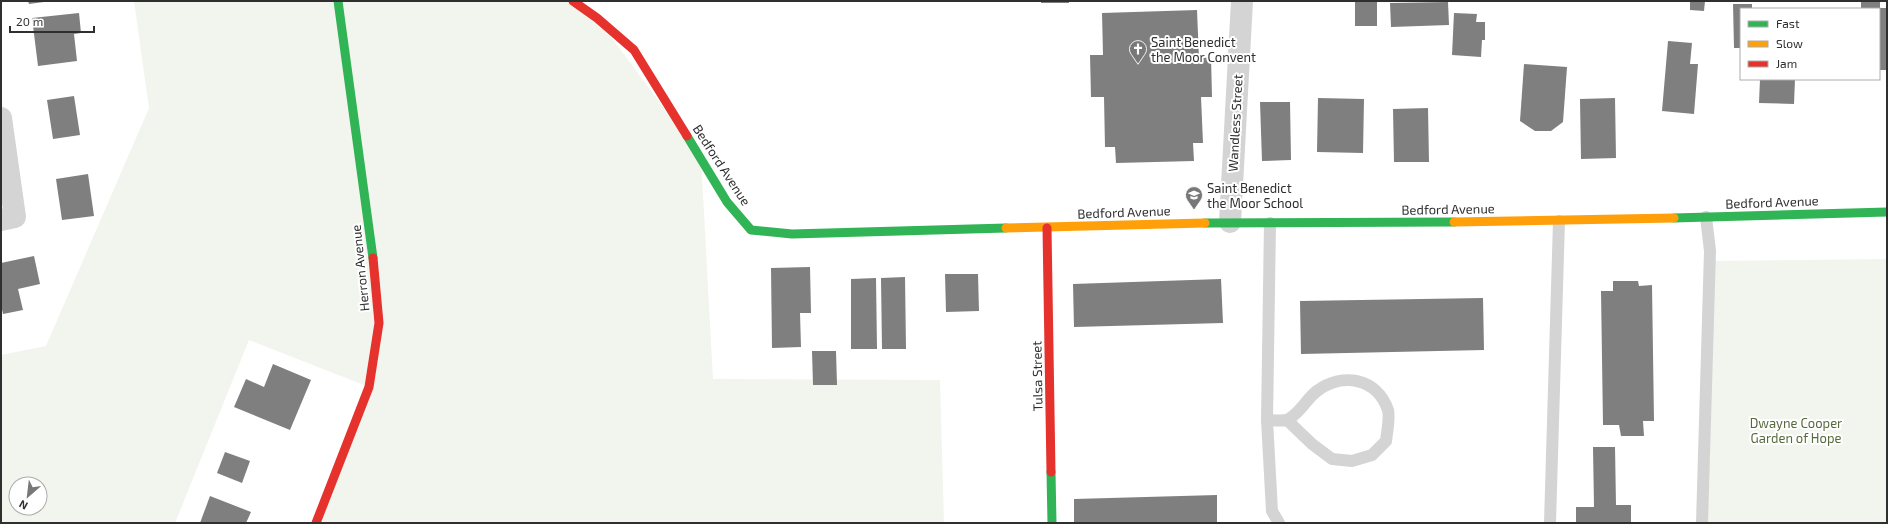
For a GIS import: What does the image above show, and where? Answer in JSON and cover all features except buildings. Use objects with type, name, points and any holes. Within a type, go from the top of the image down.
[{"type":"street","name":"Herron Avenue","points":[[316,523],[369,387],[379,323],[373,255],[338,1]]},
{"type":"street","name":"Bedford Avenue","points":[[573,1],[598,18],[634,50],[727,202],[751,230],[792,234],[1230,222],[1559,221],[1887,212]]},
{"type":"street","name":"Wandless Street","points":[[1230,222],[1242,1]]},
{"type":"street","points":[[1,118],[8,219]]},
{"type":"street","name":"Tulsa Street","points":[[1046,228],[1052,523]]},
{"type":"lane","points":[[1702,523],[1710,251],[1706,217]]},
{"type":"lane","points":[[1550,523],[1559,221]]},
{"type":"lane","points":[[1270,223],[1268,420],[1272,511],[1279,523]]},
{"type":"lane","points":[[1268,420],[1287,420],[1302,408],[1317,391],[1336,382],[1360,380],[1378,392],[1388,411],[1386,441],[1372,454],[1352,461],[1332,459],[1312,444],[1287,420]]},
{"type":"green space","points":[[134,1],[573,1],[597,18],[701,158],[713,379],[940,380],[944,523],[316,523],[369,387],[249,340],[175,523],[1,523],[1,355],[46,346],[149,108]]},
{"type":"green space","name":"Dwayne Cooper Garden of Hope","points":[[1887,259],[1887,523],[1701,523],[1709,261]]},
{"type":"traffic: fast","points":[[338,1],[373,258]]},
{"type":"traffic: fast","points":[[687,136],[727,202],[751,230],[792,234],[1006,228]]},
{"type":"traffic: fast","points":[[1674,218],[1887,212]]},
{"type":"traffic: fast","points":[[1205,223],[1454,222]]},
{"type":"traffic: fast","points":[[1051,472],[1052,523]]},
{"type":"traffic: slow","points":[[1454,222],[1674,218]]},
{"type":"traffic: slow","points":[[1006,228],[1205,223]]},
{"type":"traffic: jam","points":[[573,1],[597,18],[634,50],[687,136]]},
{"type":"traffic: jam","points":[[1047,228],[1051,472]]},
{"type":"traffic: jam","points":[[316,523],[369,387],[379,323],[373,258]]},
{"type":"place","name":"Saint Benedict the Moor Convent","points":[[1138,64]]},
{"type":"place","name":"Saint Benedict the Moor School","points":[[1194,210]]}]
